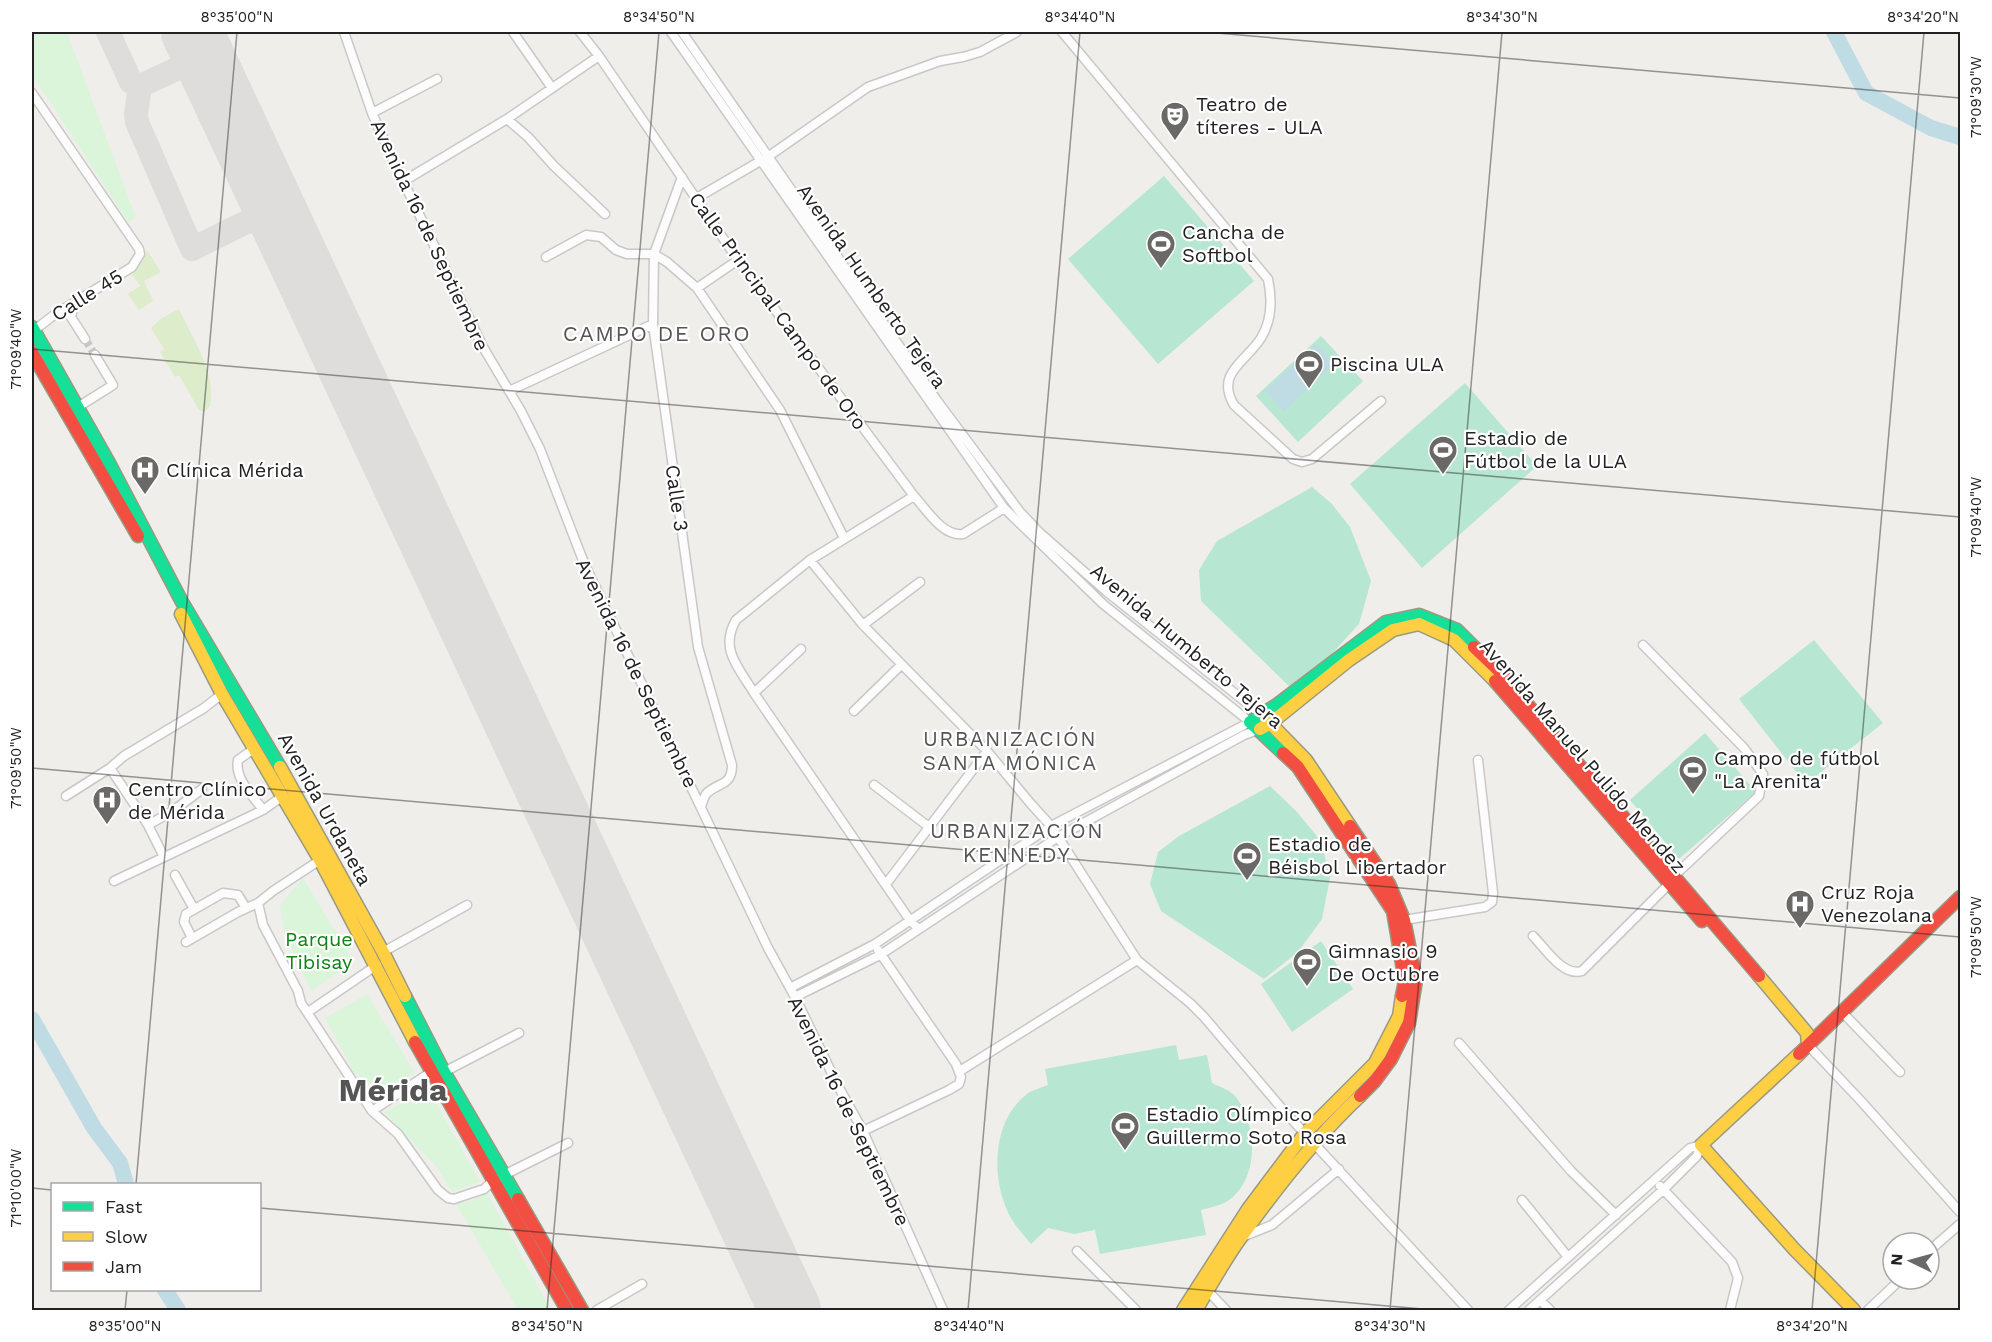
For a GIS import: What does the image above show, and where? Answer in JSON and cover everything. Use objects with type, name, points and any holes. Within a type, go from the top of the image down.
[{"type":"street","name":"Avenida 16 de Septiembre","points":[[344,32],[372,113],[483,347],[540,449],[584,563],[768,948],[863,1131],[943,1311]]},
{"type":"street","points":[[513,32],[552,88]]},
{"type":"street","name":"Calle Principal Campo de Oro","points":[[580,32],[599,56],[738,260],[914,496],[947,532],[956,535],[963,534],[1004,508]]},
{"type":"street","name":"Avenida Humberto Tejera","points":[[671,32],[1004,508],[1103,604],[1261,722],[1298,767],[1393,911],[1405,981],[1399,1016],[1375,1063],[1305,1133],[1248,1209],[1204,1288],[1196,1311]]},
{"type":"street","name":"Avenida Humberto Tejera","points":[[682,32],[938,402],[1020,512],[1040,533],[1261,722],[1312,770],[1389,884],[1404,920],[1416,980],[1409,1023],[1391,1059],[1374,1082],[1336,1118],[1315,1142],[1204,1288],[1183,1311]]},
{"type":"street","points":[[1062,32],[1268,279],[1271,296],[1267,325],[1261,339],[1232,372],[1227,384],[1228,395],[1234,405],[1293,459],[1302,462],[1312,459],[1381,401]]},
{"type":"street","points":[[695,199],[769,156],[868,87],[940,61],[980,52],[1014,33]]},
{"type":"street","points":[[404,181],[507,119],[599,56]]},
{"type":"street","points":[[372,113],[437,79]]},
{"type":"street","name":"Calle 45","points":[[32,93],[139,249],[138,258],[132,267],[32,330]]},
{"type":"street","points":[[507,119],[605,214]]},
{"type":"street","name":"Calle 3","points":[[682,177],[654,254],[653,324],[698,647],[732,765],[730,777],[725,783],[708,792],[701,806]]},
{"type":"street","points":[[546,257],[592,235],[601,237],[616,250],[627,254],[654,254],[697,288],[780,410],[844,538]]},
{"type":"street","points":[[697,288],[738,260]]},
{"type":"street","points":[[74,303],[71,317],[85,339]]},
{"type":"street","points":[[508,390],[653,324]]},
{"type":"street","name":"Avenida Urdaneta","points":[[32,330],[78,407],[182,602],[253,719],[383,951],[438,1072]]},
{"type":"street","name":"Avenida Urdaneta","points":[[32,353],[149,554],[222,694],[320,860],[377,966],[499,1178],[582,1311]]},
{"type":"street","points":[[78,407],[113,385],[95,355]]},
{"type":"street","points":[[914,496],[810,560],[736,620],[729,632],[729,644],[731,654],[754,693],[918,929]]},
{"type":"street","points":[[810,560],[863,625],[987,751],[1051,826],[1137,960],[1204,1017],[1284,1111],[1315,1142],[1468,1311]]},
{"type":"street","points":[[863,625],[920,582]]},
{"type":"street","name":"Avenida Manuel Pulido Mendez","points":[[795,997],[880,955],[1058,837],[1244,735],[1393,630],[1419,624],[1454,640],[1492,677],[1672,880],[1808,1045]]},
{"type":"street","points":[[1533,936],[1566,971],[1574,974],[1582,971],[1760,796],[1763,774],[1744,748],[1643,645]]},
{"type":"street","points":[[754,693],[801,650]]},
{"type":"street","points":[[854,711],[901,665]]},
{"type":"street","points":[[66,796],[110,768],[124,756],[204,708],[222,694]]},
{"type":"street","points":[[790,988],[875,944],[1051,826],[1261,722]]},
{"type":"street","points":[[255,748],[238,760],[236,767],[242,781],[263,810]]},
{"type":"street","points":[[886,884],[987,751]]},
{"type":"street","points":[[1404,920],[1485,907],[1492,902],[1493,893],[1478,760]]},
{"type":"street","points":[[110,768],[147,825],[164,857]]},
{"type":"street","points":[[874,784],[929,827]]},
{"type":"street","points":[[147,825],[173,811],[202,789]]},
{"type":"street","points":[[114,881],[263,810],[283,796]]},
{"type":"street","points":[[246,908],[238,895],[223,893],[194,909],[186,914],[184,922],[189,940],[258,903],[320,860]]},
{"type":"street","points":[[175,875],[194,909]]},
{"type":"street","points":[[1529,1311],[1664,1190],[1697,1156],[1701,1145],[1843,1013],[1960,897]]},
{"type":"street","points":[[258,903],[263,924],[298,991],[301,1004],[372,1111],[398,1134],[431,1182],[448,1198],[454,1199],[484,1189],[499,1178],[568,1143]]},
{"type":"street","points":[[383,951],[466,905]]},
{"type":"street","points":[[863,1131],[959,1084],[960,1071],[880,955],[875,944]]},
{"type":"street","points":[[960,1071],[1137,960]]},
{"type":"street","points":[[308,1012],[377,966]]},
{"type":"street","points":[[1843,1013],[1900,1072]]},
{"type":"street","points":[[372,1111],[438,1072],[519,1033]]},
{"type":"street","points":[[1459,1043],[1571,1171],[1616,1215]]},
{"type":"street","points":[[1808,1045],[1897,1140],[1960,1212]]},
{"type":"street","points":[[1509,1311],[1690,1148],[1701,1145]]},
{"type":"street","points":[[1701,1145],[1795,1250],[1854,1311]]},
{"type":"street","points":[[1242,1237],[1272,1225],[1339,1169]]},
{"type":"street","name":"Avenida Urdaneta","points":[[499,1178],[567,1311]]},
{"type":"street","points":[[1656,1180],[1732,1262],[1738,1278],[1730,1311]]},
{"type":"street","points":[[1522,1200],[1568,1257]]},
{"type":"street","points":[[1941,1241],[1960,1224]]},
{"type":"street","points":[[1077,1251],[1136,1311]]},
{"type":"street","points":[[597,1311],[642,1284]]},
{"type":"street","points":[[1204,1288],[1226,1311]]},
{"type":"street","points":[[1868,1311],[1889,1291]]},
{"type":"street","points":[[1540,1300],[1550,1311]]},
{"type":"green space","points":[[32,32],[67,32],[136,218],[128,222],[32,74]]},
{"type":"green space","name":"Cancha de Softbol","points":[[1164,176],[1254,281],[1158,364],[1068,259]]},
{"type":"green space","points":[[147,250],[161,272],[144,281],[153,301],[139,310],[128,294],[140,286],[130,271],[144,260]]},
{"type":"green space","points":[[179,309],[207,368],[211,394],[210,406],[204,412],[199,410],[179,375],[175,377],[160,352],[164,349],[151,328],[162,318]]},
{"type":"green space","name":"Piscina ULA","points":[[1321,336],[1363,381],[1298,442],[1256,396]]},
{"type":"green space","name":"Estadio de Fútbol de la ULA","points":[[1465,383],[1537,466],[1422,568],[1350,484]]},
{"type":"green space","points":[[1312,487],[1331,503],[1350,527],[1371,581],[1359,624],[1328,658],[1289,686],[1201,601],[1199,570],[1217,541]]},
{"type":"green space","points":[[1814,640],[1883,723],[1806,784],[1739,699]]},
{"type":"green space","name":"Campo de fútbol \"La Arenita\"","points":[[1705,733],[1756,792],[1679,859],[1630,800]]},
{"type":"green space","points":[[1270,786],[1297,812],[1321,841],[1330,878],[1322,919],[1298,952],[1264,979],[1161,911],[1150,884],[1158,852],[1179,836]]},
{"type":"green space","name":"Parque Tibisay","points":[[303,878],[354,962],[311,991],[284,933],[280,905]]},
{"type":"green space","name":"Gimnasio 9 De Octubre","points":[[1321,941],[1353,989],[1292,1032],[1261,984]]},
{"type":"green space","name":"Parque Tibisay","points":[[367,994],[415,1073],[380,1091],[354,1072],[325,1018]]},
{"type":"green space","name":"Estadio Olímpico Guillermo Soto Rosa","points":[[1176,1045],[1179,1060],[1207,1055],[1212,1083],[1234,1095],[1243,1108],[1251,1133],[1252,1147],[1248,1173],[1243,1185],[1228,1201],[1201,1210],[1206,1235],[1100,1254],[1095,1230],[1074,1234],[1048,1228],[1031,1244],[1009,1215],[1002,1196],[997,1164],[1002,1133],[1007,1118],[1016,1105],[1029,1093],[1048,1085],[1045,1069]]},
{"type":"green space","points":[[429,1090],[480,1182],[452,1192],[436,1166],[384,1112]]},
{"type":"green space","points":[[487,1193],[551,1310],[518,1310],[456,1204],[471,1201]]},
{"type":"water","points":[[1316,344],[1334,364],[1284,411],[1265,391]]},
{"type":"waterway","points":[[1834,32],[1866,93],[1931,128],[1960,137]]},
{"type":"waterway","points":[[32,1019],[94,1128],[120,1163],[126,1183]]},
{"type":"waterway","points":[[166,1291],[178,1310]]},
{"type":"taxiway","points":[[108,32],[131,82],[140,86],[204,56]]},
{"type":"taxiway","points":[[140,86],[137,122],[192,249],[275,208]]},
{"type":"runway","points":[[192,32],[790,1310]]},
{"type":"tunnel","points":[[85,339],[95,355]]},
{"type":"traffic: fast","points":[[32,327],[109,463],[182,602],[280,767]]},
{"type":"traffic: fast","points":[[1283,753],[1250,722],[1278,704],[1386,622],[1419,615],[1457,630],[1474,647]]},
{"type":"traffic: fast","points":[[405,996],[444,1072],[518,1199]]},
{"type":"traffic: slow","points":[[181,614],[222,694],[320,860],[415,1042]]},
{"type":"traffic: slow","points":[[1260,729],[1271,723],[1349,660],[1393,630],[1419,624],[1454,640],[1495,681]]},
{"type":"traffic: slow","points":[[1266,719],[1306,760],[1350,826]]},
{"type":"traffic: slow","points":[[280,767],[405,996]]},
{"type":"traffic: slow","points":[[1759,976],[1807,1033],[1808,1045]]},
{"type":"traffic: slow","points":[[1183,1310],[1248,1209],[1305,1133],[1375,1063],[1399,1016],[1402,996]]},
{"type":"traffic: slow","points":[[1799,1054],[1701,1145],[1795,1250],[1854,1310]]},
{"type":"traffic: slow","points":[[1196,1310],[1230,1254],[1269,1199],[1313,1145],[1360,1096]]},
{"type":"traffic: jam","points":[[32,353],[138,536]]},
{"type":"traffic: jam","points":[[1474,647],[1498,670],[1759,976]]},
{"type":"traffic: jam","points":[[1495,681],[1702,921]]},
{"type":"traffic: jam","points":[[1283,753],[1298,767],[1393,911],[1405,981],[1402,996]]},
{"type":"traffic: jam","points":[[1350,826],[1389,884],[1404,920],[1416,980],[1409,1023],[1391,1059],[1360,1096]]},
{"type":"traffic: jam","points":[[1799,1054],[1960,897]]},
{"type":"traffic: jam","points":[[415,1042],[567,1310]]},
{"type":"traffic: jam","points":[[518,1199],[582,1310]]},
{"type":"place","name":"Teatro de títeres - ULA","points":[[1175,142]]},
{"type":"place","name":"Cancha de Softbol","points":[[1161,270]]},
{"type":"place","name":"Piscina ULA","points":[[1309,390]]},
{"type":"place","name":"Estadio de Fútbol de la ULA","points":[[1443,476]]},
{"type":"place","name":"Clínica Mérida","points":[[145,496]]},
{"type":"place","name":"Campo de fútbol \"La Arenita\"","points":[[1693,796]]},
{"type":"place","name":"Centro Clínico de Mérida","points":[[107,826]]},
{"type":"place","name":"Estadio de Béisbol Libertador","points":[[1247,882]]},
{"type":"place","name":"Cruz Roja Venezolana","points":[[1800,930]]},
{"type":"place","name":"Gimnasio 9 De Octubre","points":[[1307,988]]},
{"type":"place","name":"Estadio Olímpico Guillermo Soto Rosa","points":[[1125,1152]]},
{"type":"district","name":"CAMPO DE ORO","points":[[657,333]]},
{"type":"district","name":"URBANIZACIÓN SANTA MÓNICA","points":[[1010,750]]},
{"type":"district","name":"URBANIZACIÓN KENNEDY","points":[[1017,842]]},
{"type":"district","name":"Mérida","points":[[393,1090]]}]
